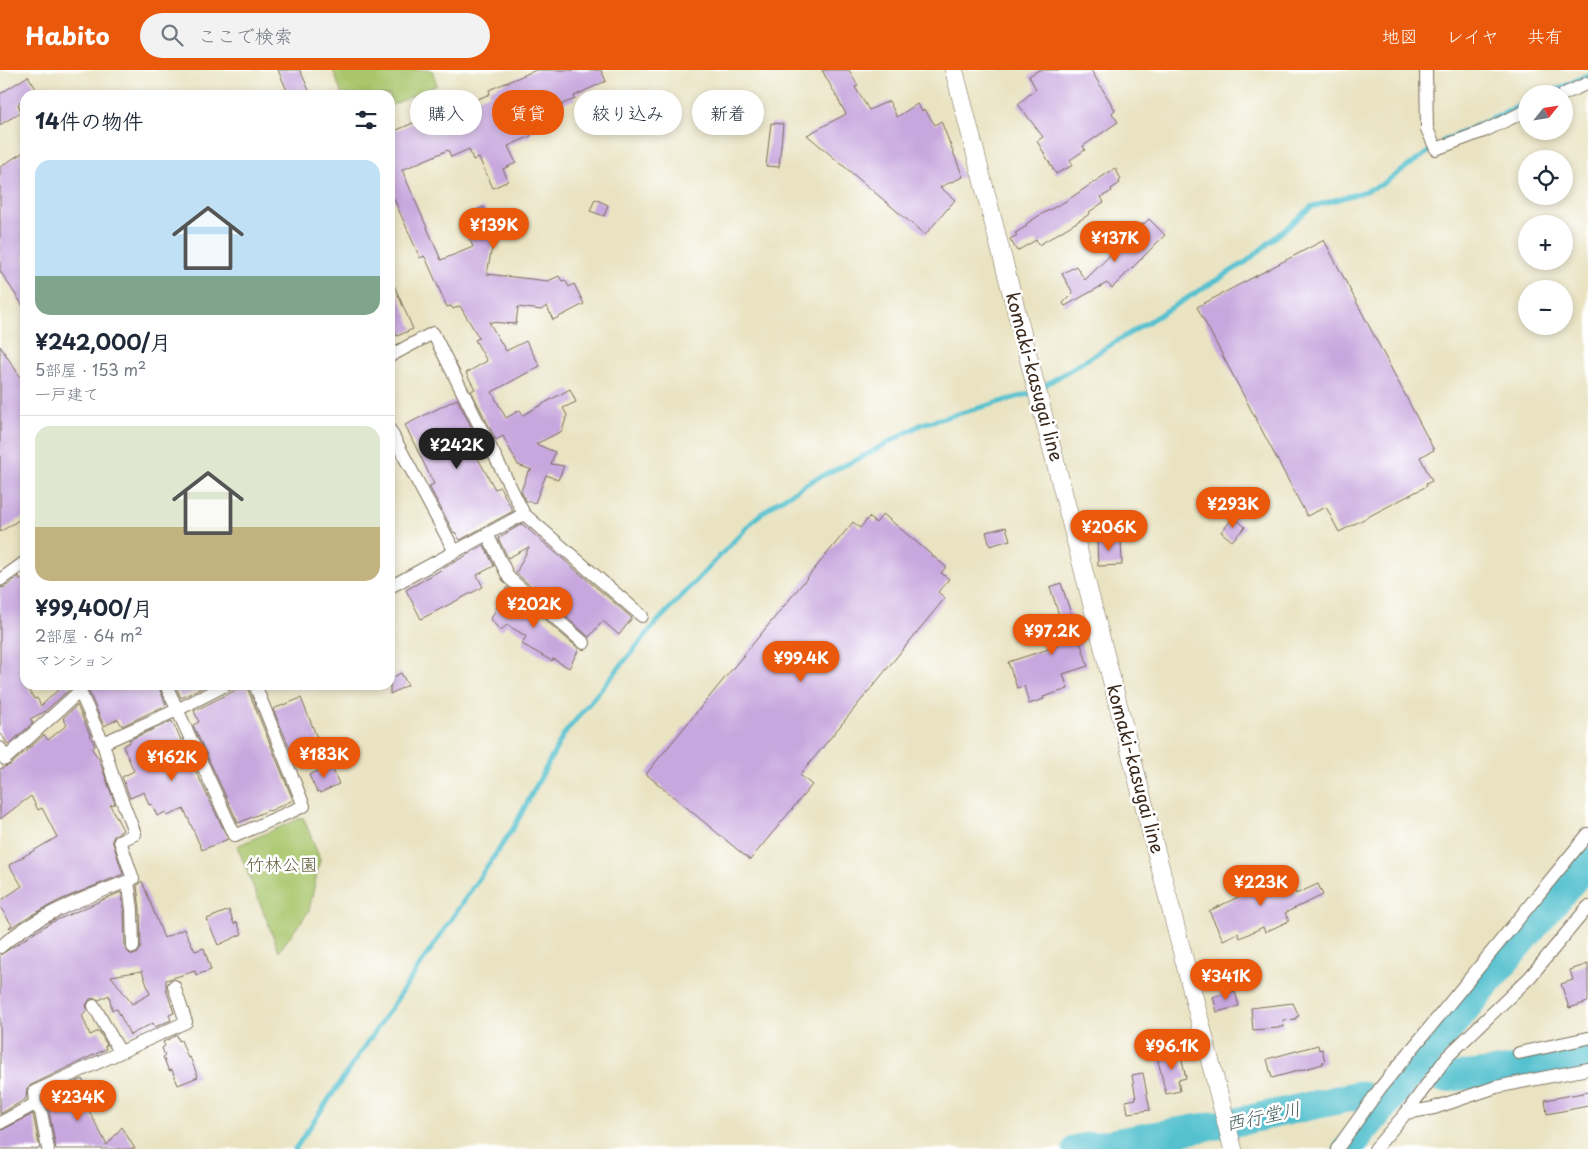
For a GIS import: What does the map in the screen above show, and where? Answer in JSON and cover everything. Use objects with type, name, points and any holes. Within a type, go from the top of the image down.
[{"type":"main road","name":"komaki-kasugai line","points":[[954,70],[1233,1148]]},
{"type":"street","points":[[1426,70],[1427,129],[1436,149],[1484,131],[1518,115]]},
{"type":"street","points":[[1573,90],[1588,83]]},
{"type":"street","points":[[395,353],[433,333],[524,514],[642,616]]},
{"type":"street","points":[[395,439],[455,552]]},
{"type":"street","points":[[395,584],[524,514]]},
{"type":"street","points":[[487,534],[509,578],[584,643]]},
{"type":"street","points":[[0,580],[20,568]]},
{"type":"street","points":[[0,748],[5,759],[77,690]]},
{"type":"street","points":[[0,948],[8,940],[48,915],[87,896],[133,880],[120,841],[135,834],[113,777],[103,743],[80,690]]},
{"type":"street","points":[[168,690],[235,836],[304,806],[257,690]]},
{"type":"street","points":[[103,743],[216,690]]},
{"type":"street","points":[[1337,1149],[1381,1087],[1588,834]]},
{"type":"street","points":[[128,881],[132,909],[133,947]]},
{"type":"street","points":[[1375,1149],[1406,1113],[1447,1057],[1530,977],[1588,907]]},
{"type":"street","points":[[48,1149],[41,1112],[35,1104],[34,1092],[186,1022],[174,986]]},
{"type":"street","points":[[94,1006],[120,1052]]},
{"type":"street","points":[[1519,1053],[1571,1040],[1588,1038]]},
{"type":"street","points":[[1406,1113],[1434,1108],[1496,1086],[1588,1069]]},
{"type":"street","points":[[0,1123],[35,1104]]},
{"type":"green space","points":[[333,70],[432,70],[437,85],[426,90],[410,90],[410,97],[395,104],[395,90],[340,90]]},
{"type":"green space","name":"竹林公園","points":[[303,817],[320,859],[309,911],[279,951],[237,846]]},
{"type":"building","points":[[278,70],[300,70],[309,90],[287,90]]},
{"type":"building","points":[[536,70],[601,70],[606,81],[587,90],[574,90],[574,99],[564,103],[564,90],[492,90],[492,135],[531,136],[508,146],[516,163],[503,169],[508,181],[493,188],[479,158],[473,160],[469,149],[451,157],[448,150],[402,170],[441,260],[473,247],[464,226],[469,224],[465,215],[484,207],[495,231],[487,274],[548,281],[559,276],[562,281],[565,280],[569,287],[574,284],[584,304],[553,320],[547,306],[541,310],[518,307],[516,324],[489,322],[506,351],[526,341],[540,366],[492,392],[506,418],[520,410],[523,415],[570,389],[576,402],[563,408],[567,415],[562,431],[536,444],[555,452],[551,464],[564,466],[558,480],[546,475],[535,503],[526,501],[521,491],[528,472],[532,470],[518,465],[503,436],[496,440],[471,391],[475,389],[466,373],[487,361],[475,340],[479,338],[460,306],[453,309],[451,306],[447,307],[426,259],[424,256],[420,258],[395,201],[395,131],[410,124],[410,135],[482,135],[482,97],[490,94],[489,90]]},
{"type":"building","points":[[822,70],[849,70],[858,86],[855,87],[869,110],[889,101],[897,117],[917,104],[922,111],[925,110],[935,125],[941,121],[963,177],[940,187],[955,200],[925,235],[807,135],[846,114]]},
{"type":"building","points":[[1039,70],[1091,70],[1115,110],[1112,113],[1118,122],[1083,146],[1085,150],[1070,160],[1073,165],[1056,174],[1037,141],[1043,137],[1018,104],[1036,89],[1029,76]]},
{"type":"building","points":[[28,76],[37,90],[20,90],[20,103],[18,104],[20,113],[0,125],[0,94]]},
{"type":"building","points":[[771,123],[783,124],[779,167],[766,166]]},
{"type":"building","points":[[20,154],[20,301],[0,271],[0,167]]},
{"type":"building","points":[[1115,168],[1121,179],[1120,183],[1111,189],[1112,191],[1101,197],[1104,202],[1089,212],[1090,214],[1039,245],[1036,240],[1017,251],[1010,239],[1017,235],[1015,233],[1027,226],[1026,224],[1066,201]]},
{"type":"building","points":[[595,199],[608,205],[604,216],[590,211]]},
{"type":"building","points":[[1149,219],[1165,235],[1112,288],[1107,283],[1065,306],[1063,303],[1073,293],[1062,274],[1076,266],[1085,280]]},
{"type":"building","points":[[1324,240],[1434,450],[1420,457],[1432,481],[1426,484],[1427,486],[1339,532],[1326,507],[1307,516],[1197,307]]},
{"type":"building","points":[[395,288],[413,329],[397,336],[395,331]]},
{"type":"building","points":[[0,346],[20,376],[20,519],[0,532]]},
{"type":"building","points":[[457,399],[482,448],[478,450],[472,448],[495,489],[500,487],[513,511],[460,540],[454,533],[429,486],[434,484],[405,425]]},
{"type":"building","points":[[883,514],[946,567],[941,573],[949,579],[938,592],[945,598],[800,775],[812,785],[750,860],[646,774],[853,522],[860,528],[869,517],[876,523]]},
{"type":"building","points":[[1234,517],[1245,527],[1232,541],[1221,532]]},
{"type":"building","points":[[522,524],[632,618],[619,635],[603,621],[589,637],[516,573],[529,547],[508,558],[498,538]]},
{"type":"building","points":[[1006,527],[1010,540],[990,546],[986,532]]},
{"type":"building","points":[[1121,538],[1122,565],[1098,566],[1097,539]]},
{"type":"building","points":[[484,545],[494,566],[477,575],[483,587],[421,619],[406,590]]},
{"type":"building","points":[[19,576],[20,690],[30,690],[34,699],[37,698],[41,706],[58,690],[69,690],[44,712],[30,719],[33,723],[8,745],[0,732],[0,588],[5,587]]},
{"type":"building","points":[[1061,583],[1088,666],[1063,674],[1068,689],[1043,697],[1044,699],[1029,704],[1024,686],[1017,688],[1008,662],[1058,646],[1049,618],[1059,615],[1050,587]]},
{"type":"building","points":[[507,587],[579,649],[569,668],[522,644],[526,636],[507,625],[500,631],[491,619]]},
{"type":"building","points":[[401,673],[408,685],[390,694],[390,690],[395,690],[395,676]]},
{"type":"building","points":[[88,690],[160,690],[166,705],[122,726],[118,719],[104,726]]},
{"type":"building","points":[[177,690],[197,690],[181,698]]},
{"type":"building","points":[[236,690],[248,690],[293,800],[238,823],[193,725],[199,722],[194,711]]},
{"type":"building","points":[[301,698],[318,740],[291,751],[273,709]]},
{"type":"building","points":[[77,705],[95,746],[92,749],[99,759],[115,804],[110,805],[123,830],[114,836],[112,840],[123,874],[60,900],[10,928],[12,925],[0,907],[0,901],[22,886],[9,865],[57,837],[42,808],[38,810],[31,796],[0,819],[0,769],[10,765],[44,735],[48,740],[67,725],[63,718]]},
{"type":"building","points":[[172,721],[228,839],[202,850],[184,809],[167,816],[166,812],[157,816],[152,804],[149,805],[144,792],[130,798],[122,777],[134,771],[123,746],[130,742],[129,740]]},
{"type":"building","points":[[331,765],[339,784],[320,793],[319,791],[317,792],[309,775]]},
{"type":"building","points":[[1280,874],[1281,878],[1287,875],[1296,894],[1318,884],[1323,895],[1285,913],[1289,921],[1265,932],[1263,927],[1240,938],[1238,933],[1223,940],[1209,911],[1255,889],[1253,884]]},
{"type":"building","points":[[142,881],[164,938],[184,929],[195,951],[204,948],[211,970],[196,975],[195,971],[166,980],[166,989],[174,1013],[169,1015],[171,1020],[155,1027],[153,1023],[130,1035],[117,1009],[112,1010],[109,995],[99,1000],[95,998],[90,999],[86,1005],[87,1010],[82,1015],[90,1035],[99,1031],[107,1045],[105,1046],[106,1049],[31,1085],[27,1088],[26,1099],[0,1114],[0,955],[50,923],[121,892],[124,910],[125,948],[130,954],[137,954],[141,947],[137,886]],"holes":[[[142,971],[150,994],[132,1004],[111,976]]]},
{"type":"building","points":[[229,910],[234,924],[237,922],[242,934],[218,945],[207,919]]},
{"type":"building","points":[[1588,964],[1588,1002],[1569,1008],[1561,984],[1573,980],[1570,970]]},
{"type":"building","points":[[1235,991],[1239,1006],[1217,1012],[1213,997]]},
{"type":"building","points":[[1293,1003],[1299,1016],[1296,1019],[1283,1020],[1284,1027],[1253,1030],[1251,1008]]},
{"type":"building","points":[[177,1035],[188,1058],[190,1057],[198,1077],[178,1085],[172,1070],[169,1071],[163,1057],[165,1056],[162,1048],[165,1046],[163,1042]]},
{"type":"building","points":[[1318,1045],[1319,1050],[1322,1049],[1325,1062],[1322,1062],[1323,1064],[1272,1078],[1267,1059]]},
{"type":"building","points":[[1180,1051],[1186,1078],[1178,1080],[1180,1091],[1166,1094],[1157,1056]]},
{"type":"building","points":[[1143,1073],[1150,1110],[1128,1113],[1126,1101],[1136,1099],[1132,1075]]},
{"type":"building","points":[[82,1079],[87,1088],[79,1092],[107,1145],[122,1127],[135,1149],[56,1149],[49,1110],[43,1101],[43,1097]]},
{"type":"building","points":[[1588,1092],[1588,1106],[1547,1114],[1545,1100]]},
{"type":"building","points":[[33,1114],[40,1149],[0,1149],[0,1131]]},
{"type":"waterway","points":[[1566,85],[1588,75]]},
{"type":"waterway","points":[[1443,141],[1518,107]]},
{"type":"waterway","points":[[295,1149],[514,827],[564,734],[656,623],[757,517],[813,480],[860,458],[922,424],[1032,393],[1246,262],[1311,207],[1381,185],[1434,148]]},
{"type":"waterway","points":[[1348,1149],[1588,862]]},
{"type":"waterway","name":"西行堂川","points":[[1442,1078],[1498,1072],[1588,1056]]},
{"type":"waterway","name":"西行堂川","points":[[1077,1149],[1241,1121],[1360,1095]]}]
